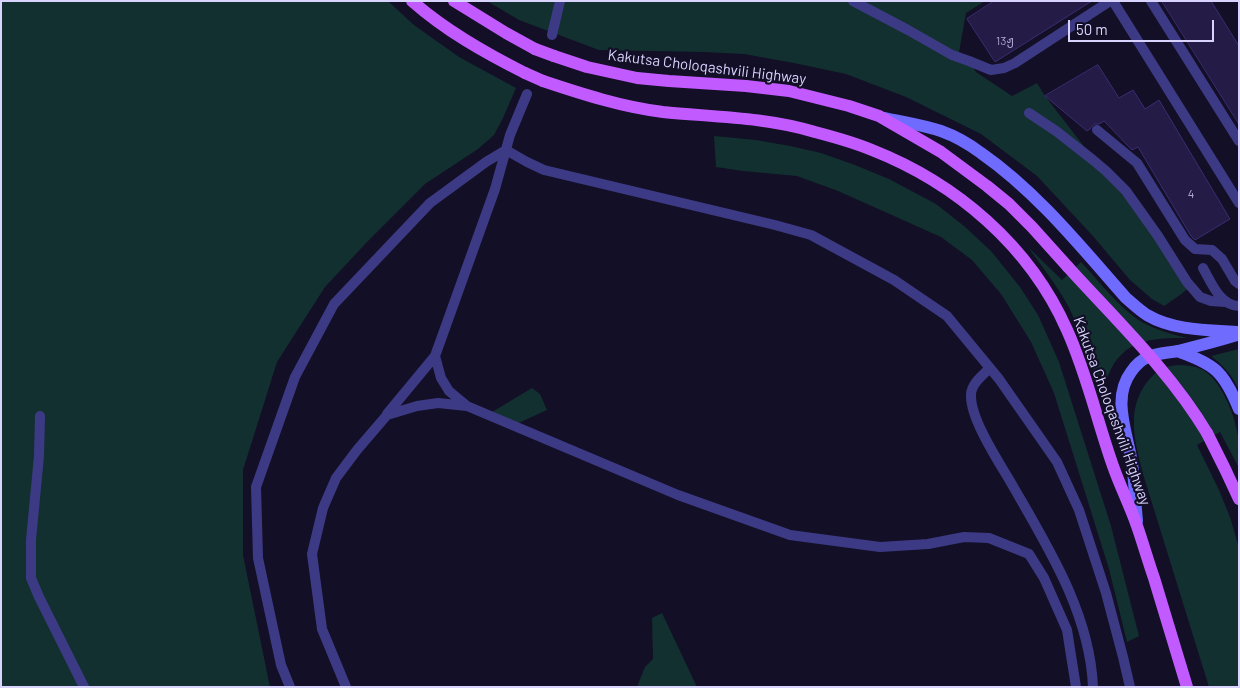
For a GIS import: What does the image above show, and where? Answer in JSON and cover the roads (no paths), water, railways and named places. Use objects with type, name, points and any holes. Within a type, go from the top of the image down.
[{"type":"main road","name":"Kakutsa Choloqashvili Highway","points":[[412,1],[452,32],[480,49],[543,81],[619,104],[661,111],[762,121],[812,130],[872,150],[927,177],[977,211],[1025,259],[1039,279],[1067,329],[1114,467],[1138,526],[1188,687]]},
{"type":"main road","name":"Kakutsa Choloqashvili Highway","points":[[454,1],[490,24],[536,49],[587,67],[637,78],[669,82],[746,86],[789,91],[941,131],[967,143],[995,163],[1023,187],[1126,298],[1148,316],[1189,329],[1239,333]]},
{"type":"main road","name":"Kakutsa Choloqashvili Highway","points":[[879,116],[941,152],[988,186],[1032,227],[1170,380],[1196,414],[1225,468],[1239,499]]},
{"type":"main road","points":[[1138,526],[1132,464],[1121,412],[1126,378],[1135,366],[1155,354],[1216,342],[1239,333]]},
{"type":"main road","points":[[1176,351],[1194,357],[1217,370],[1226,380],[1239,409]]},
{"type":"lane","points":[[552,35],[560,1]]},
{"type":"lane","points":[[853,1],[952,54],[991,70],[1004,68],[1015,63],[1111,1],[1239,203]]},
{"type":"lane","points":[[1152,1],[1239,141]]},
{"type":"lane","points":[[346,687],[322,629],[312,554],[323,508],[336,478],[435,356],[495,190],[510,135],[528,94]]},
{"type":"lane","points":[[1029,113],[1093,160],[1126,191],[1158,236],[1187,282],[1200,297],[1239,306]]},
{"type":"lane","points":[[1097,130],[1138,163],[1185,240],[1195,248],[1212,250],[1222,259],[1235,281],[1239,284]]},
{"type":"lane","points":[[506,150],[544,170],[811,235],[894,280],[947,316],[999,379],[1057,462],[1079,510],[1106,593],[1130,687]]},
{"type":"lane","points":[[290,687],[281,666],[258,558],[256,487],[295,378],[334,304],[430,203],[486,162],[506,150]]},
{"type":"lane","points":[[1203,268],[1214,288],[1226,302]]},
{"type":"lane","points":[[435,356],[441,378],[449,391],[467,406],[678,495],[790,535],[880,547],[928,544],[964,537],[989,538],[1029,554],[1044,578],[1068,630],[1076,687]]},
{"type":"lane","points":[[990,368],[976,382],[970,394],[974,414],[993,452],[1033,520],[1064,579],[1083,627],[1093,670],[1093,687]]},
{"type":"lane","points":[[387,415],[417,406],[438,404],[467,406]]},
{"type":"lane","points":[[40,416],[39,456],[31,540],[31,578],[84,687]]}]
